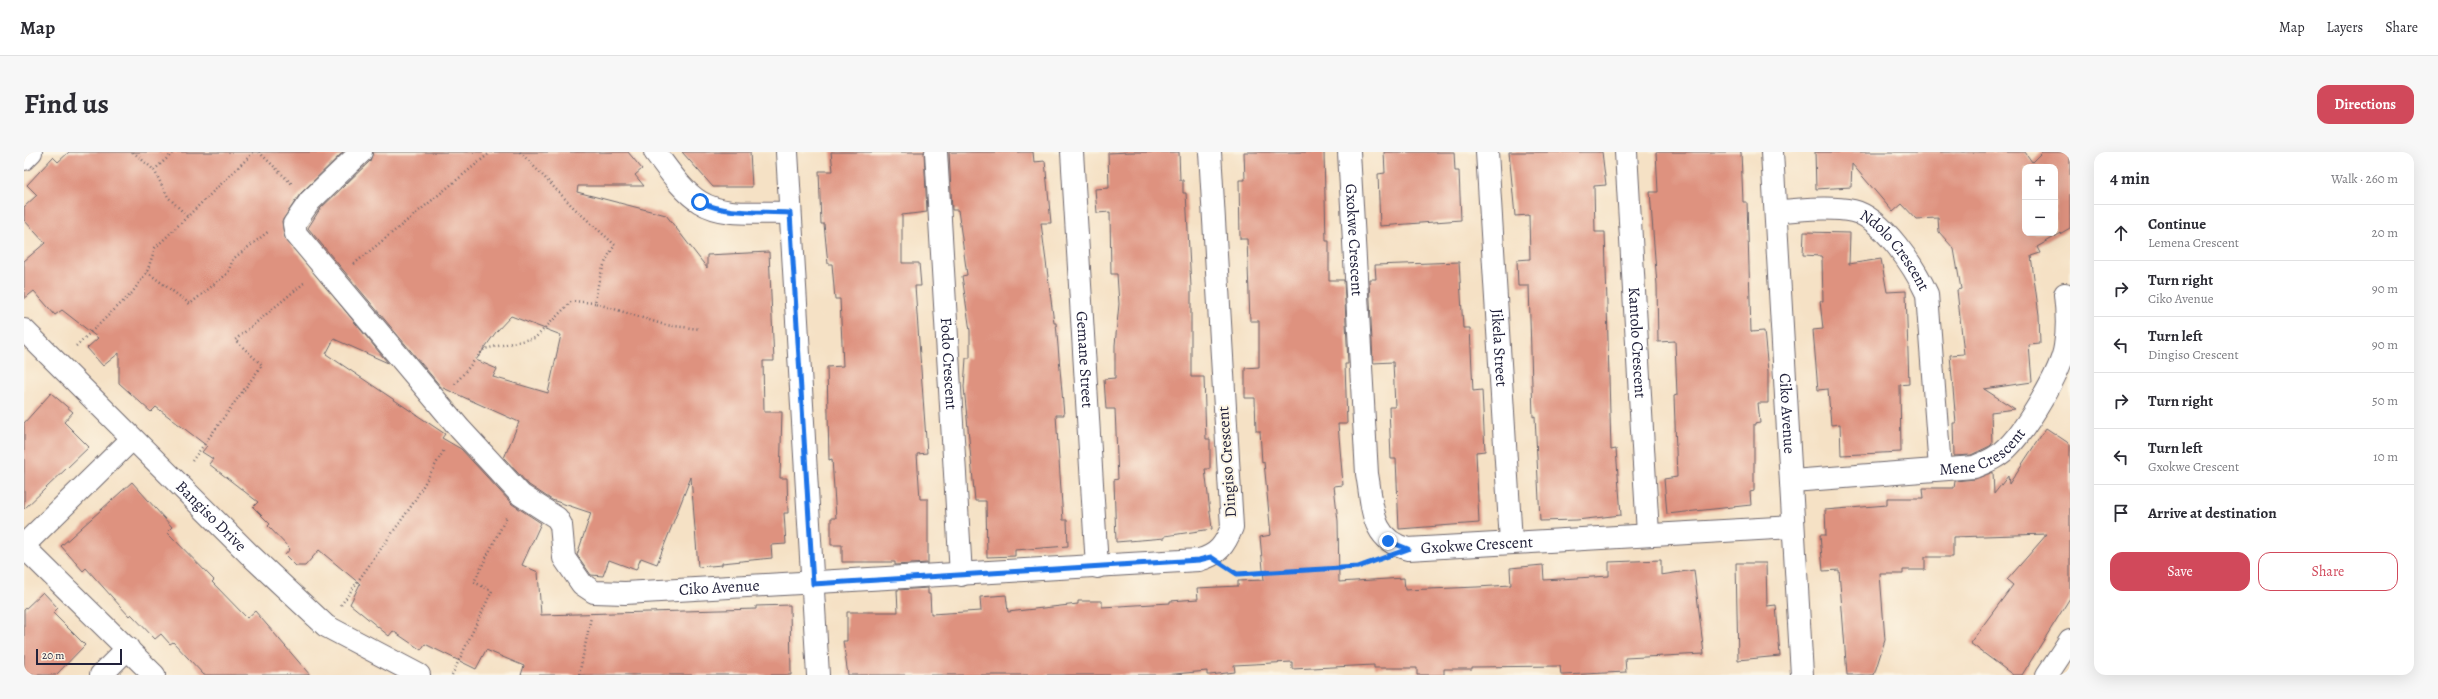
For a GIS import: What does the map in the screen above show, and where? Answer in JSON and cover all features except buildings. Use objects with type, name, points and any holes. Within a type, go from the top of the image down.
[{"type":"street","points":[[24,159],[31,152]]},
{"type":"street","points":[[361,152],[310,201],[294,224],[296,234],[330,273],[435,402],[521,494],[557,518],[561,525],[564,558],[582,584],[594,592]]},
{"type":"street","points":[[655,152],[684,187],[700,202],[714,208],[731,212],[790,213]]},
{"type":"street","points":[[787,152],[818,675]]},
{"type":"street","name":"Fodo Crescent","points":[[936,152],[961,575]]},
{"type":"street","name":"Gemane Street","points":[[1072,152],[1097,567]]},
{"type":"street","name":"Dingiso Crescent","points":[[1210,152],[1232,527],[1220,550],[1211,557]]},
{"type":"street","name":"Gxokwe Crescent","points":[[1349,152],[1367,474],[1375,516],[1382,536],[1397,546],[1408,549],[1648,534],[1792,527]]},
{"type":"street","name":"Jikela Street","points":[[1487,152],[1511,542]]},
{"type":"street","name":"Kantolo Crescent","points":[[1626,152],[1648,534]]},
{"type":"street","name":"Ciko Avenue","points":[[1772,152],[1792,481],[1792,527],[1802,675]]},
{"type":"street","name":"Ndolo Crescent","points":[[1776,211],[1839,209],[1855,211],[1867,217],[1882,229],[1920,278],[1927,294],[1940,470]]},
{"type":"street","name":"Mene Crescent","points":[[1792,481],[1974,467],[1994,458],[2008,448],[2025,427],[2055,375],[2065,348],[2068,323],[2065,294]]},
{"type":"street","name":"Bangiso Drive","points":[[24,330],[132,439],[326,626],[419,675]]},
{"type":"street","points":[[132,439],[24,546],[154,675]]},
{"type":"street","points":[[813,584],[1097,567],[1199,560],[1211,557]]},
{"type":"street","name":"Ciko Avenue","points":[[594,592],[625,593],[813,584]]},
{"type":"street","points":[[2047,675],[2070,640]]},
{"type":"street","points":[[101,675],[128,648]]},
{"type":"path","points":[[133,152],[154,170],[168,196],[187,216]]},
{"type":"path","points":[[154,170],[174,152]]},
{"type":"path","points":[[56,364],[87,337],[132,293],[147,272],[155,248],[254,152]]},
{"type":"path","points":[[259,152],[310,201]]},
{"type":"path","points":[[178,484],[198,452],[262,365],[235,340],[330,273],[491,152]]},
{"type":"path","points":[[520,152],[574,208],[615,245],[603,263],[598,280],[595,303]]},
{"type":"path","points":[[147,272],[190,304],[228,273],[233,259],[277,225],[294,224]]},
{"type":"path","points":[[435,402],[452,388],[484,349],[534,338],[572,301],[595,303],[665,325],[700,329]]},
{"type":"path","points":[[326,626],[382,550],[412,505],[438,457],[460,429]]},
{"type":"path","points":[[452,675],[492,591],[474,582],[521,494]]},
{"type":"path","points":[[1211,557],[1237,574],[1358,567],[1408,549]]},
{"type":"path","points":[[579,675],[590,628],[594,592]]},
{"type":"route","points":[[700,202],[714,208],[731,212],[762,211],[790,213],[813,584],[1097,567],[1199,560],[1211,557],[1237,574],[1358,567],[1408,549],[1397,546],[1388,541]]}]
